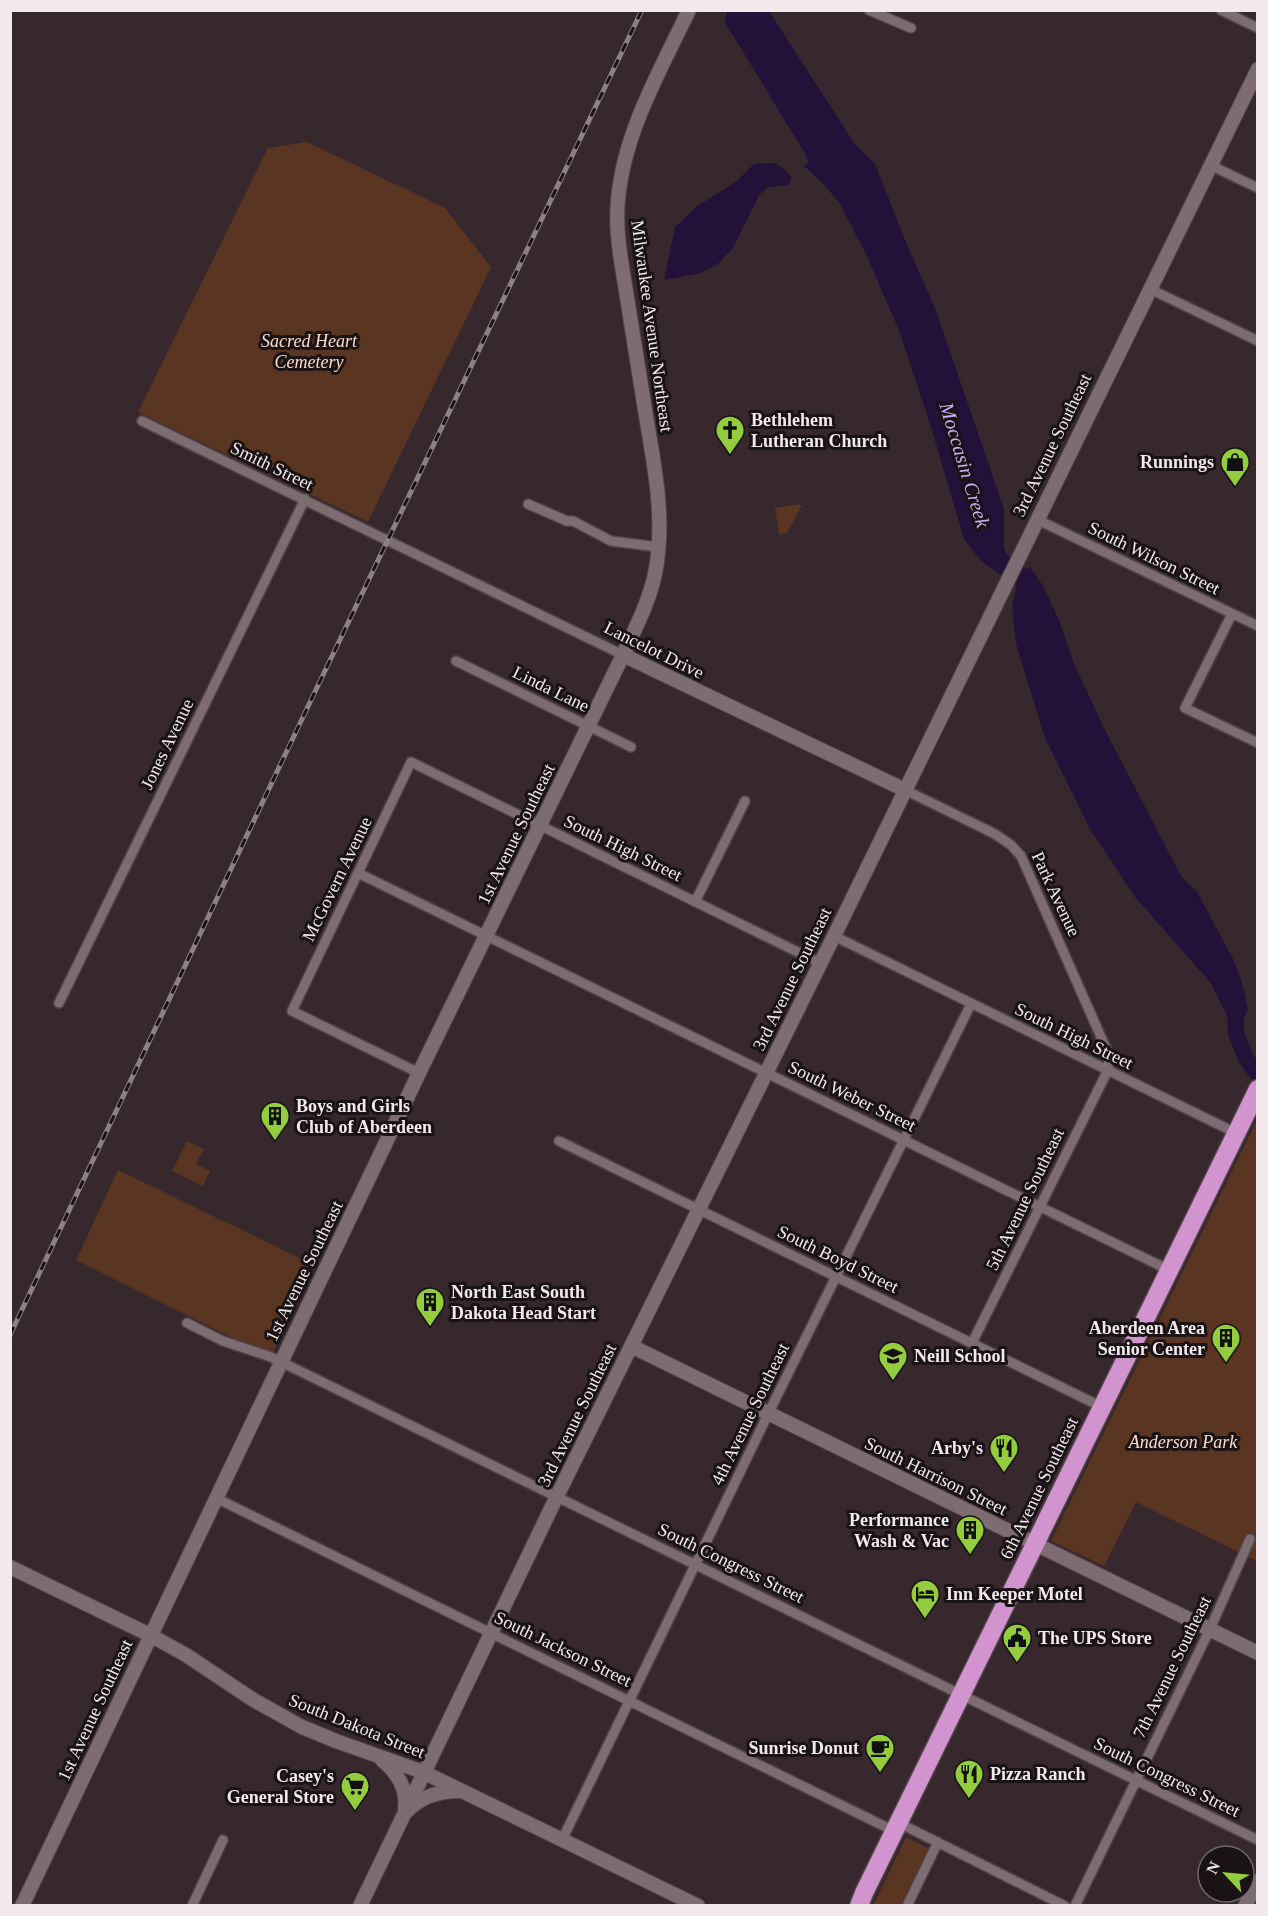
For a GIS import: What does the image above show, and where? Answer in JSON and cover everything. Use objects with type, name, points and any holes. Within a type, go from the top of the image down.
[{"type":"highway","name":"6th Avenue Southeast","points":[[859,1905],[1257,1089]]},
{"type":"street","name":"Milwaukee Avenue Northeast","points":[[623,655],[651,588],[660,518],[656,479],[621,260],[617,202],[622,166],[640,113],[689,10]]},
{"type":"street","points":[[1221,10],[1257,28]]},
{"type":"street","points":[[870,11],[911,28]]},
{"type":"street","name":"3rd Avenue Southeast","points":[[360,1905],[557,1496],[834,936],[1257,69]]},
{"type":"street","points":[[1210,165],[1257,188]]},
{"type":"street","points":[[1149,288],[1257,341]]},
{"type":"street","name":"Smith Street","points":[[142,422],[388,540]]},
{"type":"street","name":"Jones Avenue","points":[[59,1003],[305,499]]},
{"type":"street","points":[[528,504],[573,521],[611,541],[658,547]]},
{"type":"street","name":"South Wilson Street","points":[[1036,519],[1257,626]]},
{"type":"street","name":"Lancelot Drive","points":[[388,540],[904,790]]},
{"type":"street","points":[[1232,614],[1185,708],[1257,743]]},
{"type":"street","name":"1st Avenue Southeast","points":[[22,1905],[419,1072],[623,655]]},
{"type":"street","name":"Linda Lane","points":[[456,661],[631,747]]},
{"type":"street","name":"South High Street","points":[[411,762],[820,963]]},
{"type":"street","name":"McGovern Avenue","points":[[411,762],[292,1011],[419,1072]]},
{"type":"street","name":"Park Avenue","points":[[904,790],[995,834],[1022,856],[1106,1046],[1109,1055],[1108,1070]]},
{"type":"street","points":[[695,902],[745,801]]},
{"type":"street","name":"South Weber Street","points":[[358,873],[1169,1270]]},
{"type":"street","name":"South High Street","points":[[834,936],[1236,1133]]},
{"type":"street","name":"4th Avenue Southeast","points":[[562,1840],[628,1700],[971,1004]]},
{"type":"street","name":"5th Avenue Southeast","points":[[972,1343],[1108,1070]]},
{"type":"street","name":"South Boyd Street","points":[[559,1141],[1102,1407]]},
{"type":"street","name":"South Congress Street","points":[[186,1323],[223,1341],[281,1362],[1257,1840]]},
{"type":"street","name":"South Harrison Street","points":[[631,1346],[1257,1653]]},
{"type":"street","name":"South Jackson Street","points":[[216,1498],[628,1700],[896,1827],[938,1842],[1065,1905]]},
{"type":"street","name":"7th Avenue Southeast","points":[[1075,1905],[1210,1629],[1250,1539]]},
{"type":"street","name":"South Dakota Street","points":[[12,1571],[150,1635],[186,1655],[283,1717],[336,1741],[423,1772],[698,1905]]},
{"type":"street","points":[[374,1754],[395,1773],[403,1787],[405,1803],[403,1816]]},
{"type":"street","points":[[403,1816],[411,1807],[429,1797],[451,1791],[461,1791]]},
{"type":"street","points":[[192,1905],[223,1840]]},
{"type":"street","points":[[907,1905],[938,1842]]},
{"type":"street","points":[[1245,1905],[1257,1881]]},
{"type":"green space","name":"Sacred Heart Cemetery","points":[[307,142],[445,208],[491,267],[368,522],[138,412],[268,148]]},
{"type":"green space","points":[[800,504],[801,507],[787,533],[779,534],[775,508]]},
{"type":"green space","name":"Anderson Park","points":[[1257,1120],[1257,1561],[1136,1502],[1104,1566],[1051,1541]]},
{"type":"green space","points":[[187,1141],[204,1149],[196,1164],[210,1171],[203,1186],[172,1171]]},
{"type":"green space","points":[[118,1170],[310,1263],[271,1357],[76,1260]]},
{"type":"green space","points":[[906,1837],[934,1851],[907,1905],[873,1906]]},
{"type":"water","points":[[727,11],[769,11],[854,143],[875,164],[935,308],[1004,509],[1004,549],[1026,569],[1030,567],[1043,586],[1059,620],[1074,664],[1105,730],[1181,876],[1197,892],[1233,959],[1242,982],[1248,1010],[1236,1034],[1211,983],[1135,897],[1090,829],[1045,738],[1016,644],[1012,605],[1017,586],[981,561],[964,539],[932,430],[899,330],[866,254],[839,202],[804,166],[809,162],[804,152],[725,22]]},
{"type":"water","points":[[774,163],[783,168],[792,178],[789,185],[768,187],[759,195],[733,248],[718,264],[701,273],[664,280],[675,227],[696,207],[737,181],[754,164]]},
{"type":"waterway","name":"Moccasin Creek","points":[[1235,1013],[1236,1034],[1246,1058],[1258,1075]]},
{"type":"railway","points":[[10,1335],[642,10]]},
{"type":"place","name":"Bethlehem Lutheran Church","points":[[730,456]]},
{"type":"place","name":"Runnings","points":[[1235,488]]},
{"type":"place","name":"Boys and Girls Club of Aberdeen","points":[[275,1142]]},
{"type":"place","name":"North East South Dakota Head Start","points":[[430,1328]]},
{"type":"place","name":"Aberdeen Area Senior Center","points":[[1226,1364]]},
{"type":"place","name":"Neill School","points":[[893,1382]]},
{"type":"place","name":"Arby's","points":[[1004,1474]]},
{"type":"place","name":"Performance Wash & Vac","points":[[970,1556]]},
{"type":"place","name":"Inn Keeper Motel","points":[[925,1620]]},
{"type":"place","name":"The UPS Store","points":[[1017,1664]]},
{"type":"place","name":"Sunrise Donut","points":[[880,1774]]},
{"type":"place","name":"Pizza Ranch","points":[[969,1800]]},
{"type":"place","name":"Casey's General Store","points":[[355,1812]]}]
